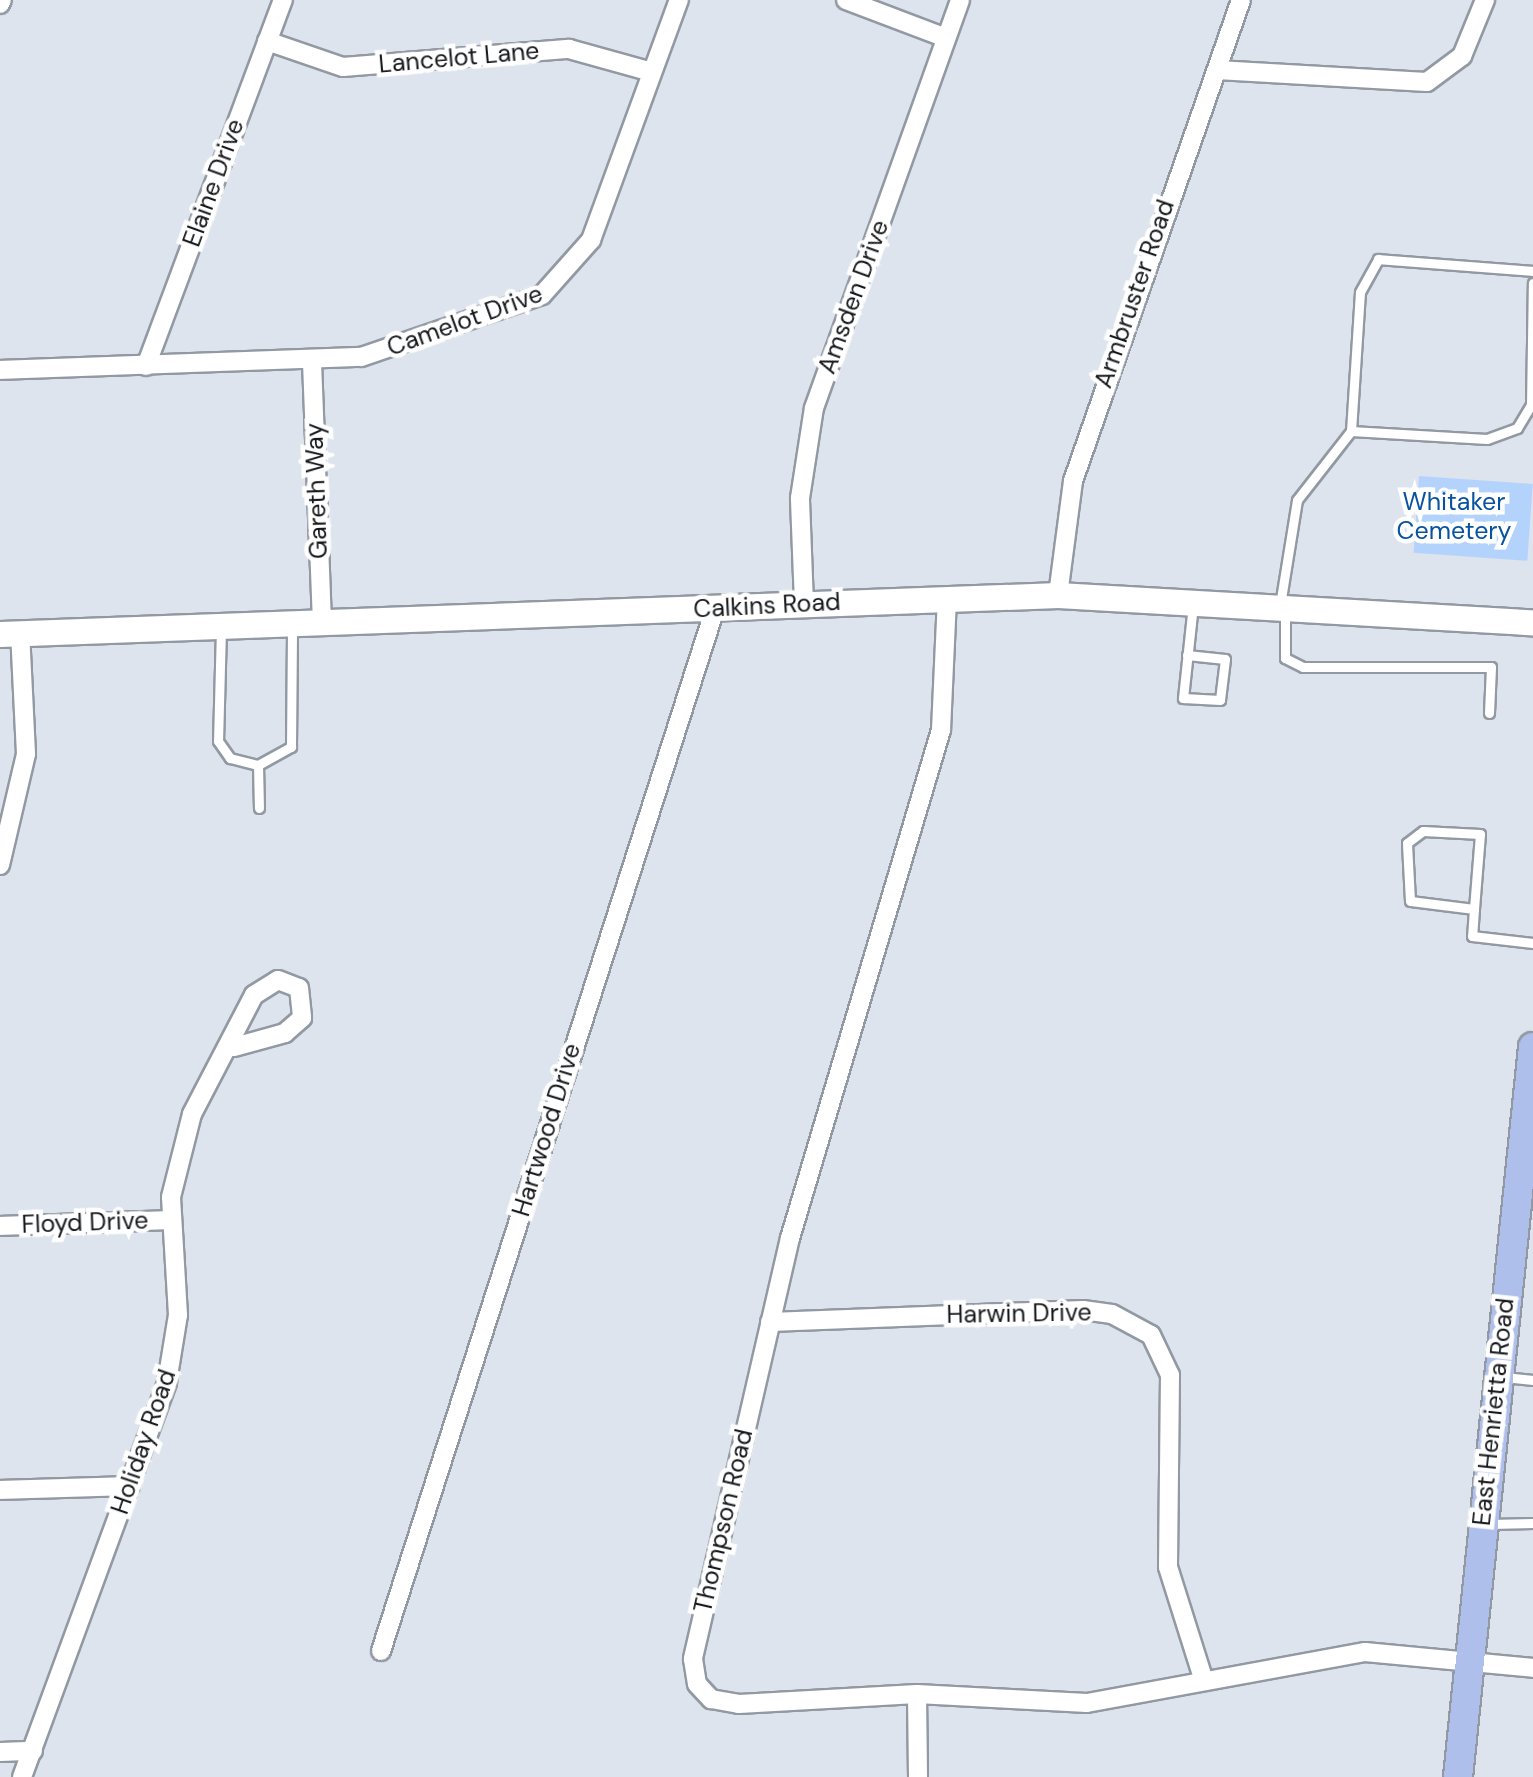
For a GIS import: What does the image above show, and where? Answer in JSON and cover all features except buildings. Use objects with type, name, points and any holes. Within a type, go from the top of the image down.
[{"type":"main road","name":"Calkins Road","points":[[10,634],[1058,595],[1533,622]]},
{"type":"main road","name":"East Henrietta Road","points":[[1458,1777],[1496,1376],[1523,1237],[1533,1047]]},
{"type":"street","name":"Elaine Drive","points":[[146,366],[283,0]]},
{"type":"street","name":"Camelot Drive","points":[[0,370],[312,362],[406,346],[556,286],[591,240],[679,0]]},
{"type":"street","points":[[846,0],[946,38]]},
{"type":"street","name":"Amsden Drive","points":[[804,604],[800,498],[810,422],[960,0]]},
{"type":"street","name":"Armbruster Road","points":[[1058,595],[1073,481],[1242,0]]},
{"type":"street","points":[[1217,70],[1427,82],[1462,56],[1485,0]]},
{"type":"street","name":"Lancelot Lane","points":[[267,40],[342,66],[569,49],[652,72]]},
{"type":"street","name":"Gareth Way","points":[[312,362],[322,622]]},
{"type":"street","name":"Thompson Road","points":[[946,598],[941,730],[770,1322],[693,1659],[697,1684],[711,1700],[740,1704],[917,1694],[1088,1703],[1202,1675],[1365,1652],[1470,1656],[1533,1668]]},
{"type":"street","name":"Hartwood Drive","points":[[381,1651],[715,609]]},
{"type":"street","points":[[0,865],[26,754],[10,634]]},
{"type":"street","name":"Holiday Road","points":[[22,1777],[130,1486],[174,1350],[170,1220],[192,1114],[234,1046]]},
{"type":"street","name":"Floyd Drive","points":[[0,1226],[170,1220]]},
{"type":"street","name":"Harwin Drive","points":[[770,1322],[1083,1310],[1112,1314],[1151,1335],[1170,1374],[1168,1567],[1202,1675]]},
{"type":"street","points":[[0,1490],[130,1486]]},
{"type":"street","points":[[917,1694],[918,1777]]},
{"type":"street","points":[[0,1752],[32,1751]]},
{"type":"lane","points":[[1489,713],[1491,667],[1302,667],[1285,658],[1283,608],[1297,500],[1351,431],[1360,292],[1378,259],[1533,271]]},
{"type":"lane","points":[[1351,431],[1488,439],[1517,428],[1531,405],[1533,283]]},
{"type":"lane","points":[[1188,656],[1225,659],[1220,700],[1182,698],[1193,602]]},
{"type":"lane","points":[[221,625],[218,741],[230,758],[258,765],[291,747],[292,622]]},
{"type":"lane","points":[[258,765],[259,808]]},
{"type":"lane","points":[[1474,909],[1410,901],[1407,843],[1422,831],[1480,834],[1472,936],[1533,942]]},
{"type":"lane","points":[[1496,1376],[1533,1380]]},
{"type":"lane","points":[[1482,1524],[1533,1522]]},
{"type":"green space","name":"Whitaker Cemetery","points":[[1419,476],[1533,484],[1527,561],[1414,553]]}]
